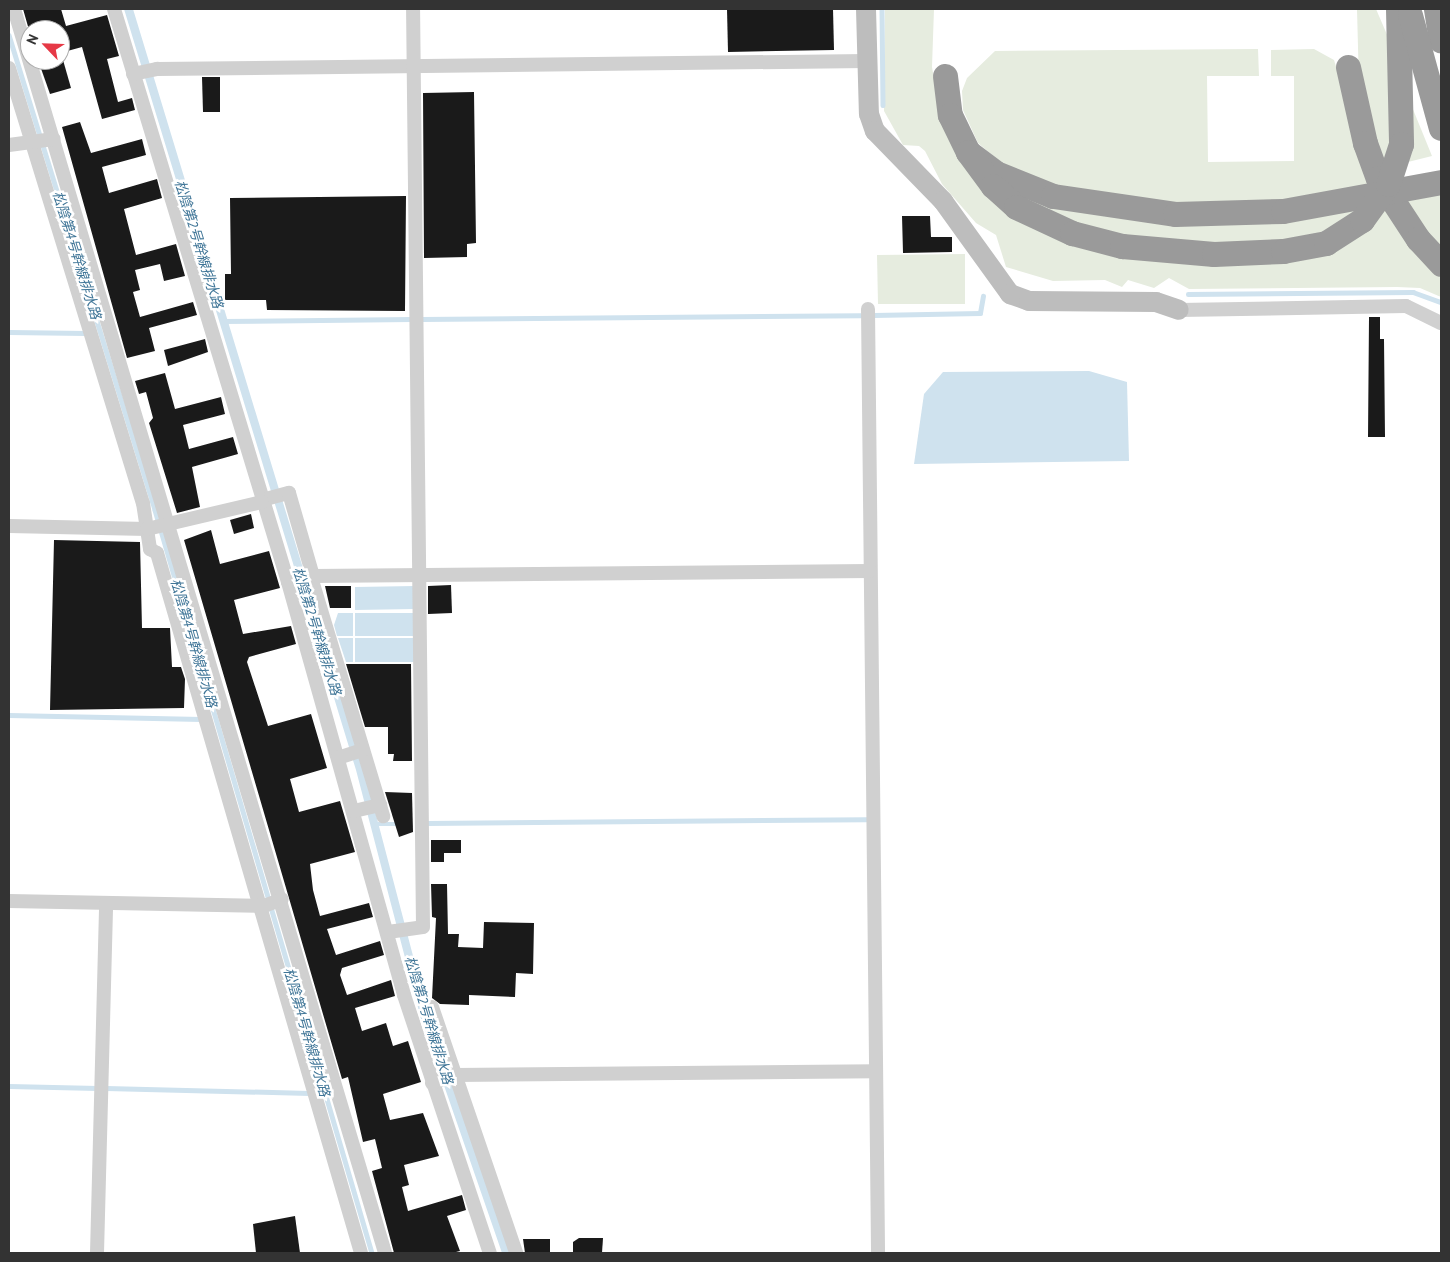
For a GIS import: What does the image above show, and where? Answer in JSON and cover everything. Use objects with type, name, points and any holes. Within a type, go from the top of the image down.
[{"type":"highway","points":[[945,76],[950,114],[968,152],[993,186],[1016,207],[1072,233],[1122,246],[1214,254],[1283,251],[1326,243],[1362,220],[1388,184],[1400,144],[1398,9]]},
{"type":"highway","points":[[1408,9],[1441,127]]},
{"type":"highway","points":[[1436,9],[1441,41]]},
{"type":"highway","points":[[1348,67],[1365,143],[1378,178],[1418,239],[1441,264]]},
{"type":"highway","points":[[968,152],[996,173],[1053,196],[1175,214],[1283,211],[1441,182]]},
{"type":"street","points":[[14,9],[170,526],[385,1253]]},
{"type":"street","points":[[114,9],[136,73],[290,582],[435,1082],[490,1253]]},
{"type":"street","points":[[391,932],[411,927],[423,927],[421,575],[413,9]]},
{"type":"street","points":[[866,9],[869,114],[875,131],[943,201],[1010,294],[1030,301],[1156,302],[1179,310],[1406,306],[1441,323]]},
{"type":"street","points":[[136,73],[153,70],[867,61]]},
{"type":"street","points":[[9,68],[143,503],[262,906],[361,1253]]},
{"type":"street","points":[[9,145],[34,145],[52,140]]},
{"type":"street","points":[[868,309],[878,1253]]},
{"type":"street","points":[[9,526],[149,528],[170,526],[289,493],[311,577],[381,809],[357,811]]},
{"type":"street","points":[[290,582],[311,577],[870,571]]},
{"type":"street","points":[[341,757],[363,751]]},
{"type":"street","points":[[9,901],[262,906],[280,900]]},
{"type":"street","points":[[97,1253],[106,903]]},
{"type":"street","points":[[432,1007],[453,1075],[516,1253]]},
{"type":"street","points":[[435,1082],[453,1075],[876,1071]]},
{"type":"shaded area","points":[[885,9],[934,9],[932,67],[941,120],[1037,228],[1285,258],[1385,206],[1441,277],[1441,297],[1420,288],[1397,287],[1189,289],[1169,278],[1154,288],[1128,280],[1122,287],[1105,280],[1053,281],[1006,267],[996,235],[976,223],[942,184],[925,151],[919,146],[903,145],[884,111]]},
{"type":"shaded area","points":[[1357,9],[1376,9],[1391,44],[1393,128],[1384,168],[1359,85]]},
{"type":"shaded area","points":[[1258,49],[1259,76],[1207,76],[1208,162],[1294,161],[1294,76],[1271,76],[1271,50],[1314,49],[1334,60],[1373,188],[1296,202],[1174,206],[1094,196],[1021,174],[998,160],[978,143],[963,110],[962,91],[967,78],[995,51]]},
{"type":"shaded area","points":[[1410,102],[1432,156],[1400,164]]},
{"type":"shaded area","points":[[1441,190],[1441,253],[1399,199]]},
{"type":"shaded area","points":[[1015,191],[1056,205],[1359,209],[1339,225],[1308,237],[1266,244],[1153,240],[1095,230],[1048,214]]},
{"type":"shaded area","points":[[965,254],[965,304],[878,304],[877,255]]},
{"type":"water","name":"松陰第2号幹線排水路","points":[[124,9],[133,9],[364,769],[428,1013],[510,1253],[502,1253],[421,1019],[356,770]]},
{"type":"water","points":[[1089,371],[1127,382],[1129,461],[914,464],[924,394],[943,372]]},
{"type":"water","points":[[415,586],[414,609],[355,610],[355,587]]},
{"type":"water","points":[[338,613],[353,613],[353,636],[337,636],[334,625]]},
{"type":"water","points":[[355,613],[415,613],[414,636],[355,636]]},
{"type":"water","points":[[338,638],[353,638],[353,662],[346,662]]},
{"type":"water","points":[[355,638],[414,638],[415,662],[355,662]]},
{"type":"building","points":[[23,9],[61,9],[64,20],[26,20]]},
{"type":"building","points":[[727,9],[833,9],[834,50],[728,52]]},
{"type":"building","points":[[107,15],[119,56],[107,59],[118,102],[132,98],[135,110],[102,119],[82,47],[70,50],[70,25]]},
{"type":"building","points":[[42,70],[66,70],[71,88],[50,94]]},
{"type":"building","points":[[202,77],[220,77],[220,112],[203,112]]},
{"type":"building","points":[[474,92],[476,243],[467,244],[467,257],[424,258],[423,93]]},
{"type":"building","points":[[80,122],[91,153],[142,139],[146,155],[102,167],[109,193],[157,179],[162,198],[124,209],[136,255],[176,244],[185,276],[164,281],[160,264],[135,270],[140,290],[133,292],[140,317],[193,302],[197,315],[149,328],[155,351],[127,358],[62,127]]},
{"type":"building","points":[[406,196],[405,311],[267,310],[266,300],[225,300],[225,274],[231,274],[230,198]]},
{"type":"building","points":[[902,216],[930,216],[931,237],[952,237],[952,252],[903,253]]},
{"type":"building","points":[[1369,317],[1380,317],[1380,339],[1384,339],[1385,437],[1368,437]]},
{"type":"building","points":[[205,339],[208,352],[168,366],[164,350]]},
{"type":"building","points":[[165,373],[175,409],[221,397],[225,414],[183,425],[189,449],[233,437],[238,454],[192,467],[200,507],[177,513],[149,423],[153,418],[146,392],[139,394],[135,381]]},
{"type":"building","points":[[251,514],[254,528],[234,534],[230,520]]},
{"type":"building","points":[[211,530],[220,564],[269,551],[280,588],[234,600],[243,634],[291,626],[296,644],[249,657],[247,662],[268,726],[311,714],[327,768],[290,779],[299,812],[340,801],[355,852],[310,864],[313,890],[320,916],[369,903],[373,917],[327,929],[336,955],[380,941],[384,955],[342,968],[340,975],[347,995],[391,980],[395,996],[355,1008],[362,1031],[386,1023],[393,1046],[408,1041],[421,1082],[383,1094],[390,1120],[423,1113],[439,1156],[404,1165],[409,1185],[402,1187],[408,1211],[462,1195],[466,1210],[447,1216],[460,1251],[452,1253],[394,1253],[372,1171],[382,1168],[375,1139],[363,1142],[348,1077],[342,1079],[184,540]]},
{"type":"building","points":[[54,540],[140,542],[142,628],[170,628],[172,667],[181,667],[185,679],[184,708],[50,710]]},
{"type":"building","points":[[451,585],[452,613],[428,614],[428,586]]},
{"type":"building","points":[[325,586],[351,586],[351,608],[330,608]]},
{"type":"building","points":[[346,664],[411,664],[412,761],[393,761],[394,754],[388,754],[388,727],[365,727]]},
{"type":"building","points":[[385,792],[412,793],[413,832],[399,837]]},
{"type":"building","points":[[431,840],[461,840],[461,853],[444,853],[444,862],[431,862]]},
{"type":"building","points":[[431,884],[447,884],[448,934],[459,934],[458,947],[483,948],[484,922],[534,923],[533,974],[516,973],[515,997],[469,995],[469,1005],[440,1004],[432,998],[436,918],[432,917]]},
{"type":"building","points":[[295,1216],[300,1253],[256,1253],[253,1224]]},
{"type":"building","points":[[579,1238],[603,1238],[602,1253],[573,1253],[573,1242]]},
{"type":"building","points":[[523,1239],[550,1239],[550,1253],[525,1253]]},
{"type":"waterway","points":[[882,9],[883,105]]},
{"type":"waterway","name":"松陰第4号幹線排水路","points":[[9,35],[155,510],[372,1253]]},
{"type":"waterway","points":[[1188,294],[1413,292],[1441,302]]},
{"type":"waterway","points":[[874,315],[980,313],[983,296]]},
{"type":"waterway","points":[[422,319],[860,315]]},
{"type":"waterway","points":[[222,321],[411,319]]},
{"type":"waterway","points":[[9,332],[85,333]]},
{"type":"waterway","points":[[9,715],[201,719]]},
{"type":"waterway","points":[[427,823],[866,819]]},
{"type":"waterway","points":[[374,824],[401,824]]},
{"type":"waterway","points":[[9,1086],[97,1088]]},
{"type":"waterway","points":[[106,1088],[309,1093]]}]
